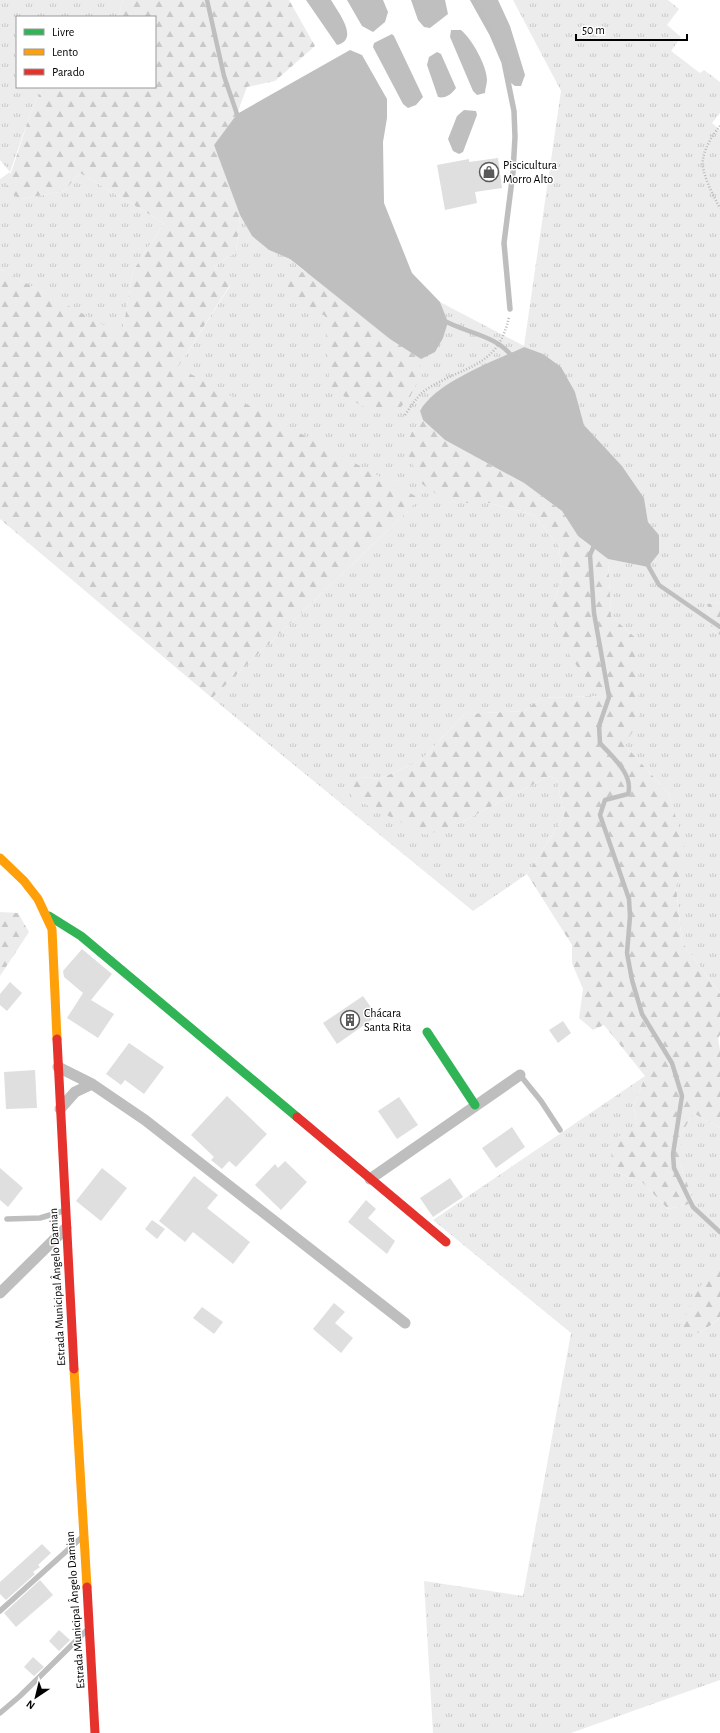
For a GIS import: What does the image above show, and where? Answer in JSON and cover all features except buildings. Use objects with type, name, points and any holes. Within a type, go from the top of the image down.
[{"type":"street","name":"Estrada Municipal Ângelo Damian","points":[[0,858],[36,894],[49,916],[53,942],[82,1537],[95,1733]]},
{"type":"street","points":[[49,916],[81,936],[446,1242]]},
{"type":"street","points":[[427,1032],[475,1105]]},
{"type":"street","points":[[58,1067],[92,1084],[174,1142],[405,1323]]},
{"type":"street","points":[[370,1179],[520,1074]]},
{"type":"street","points":[[60,1109],[76,1092],[92,1084]]},
{"type":"street","points":[[0,1293],[66,1228]]},
{"type":"lane","points":[[473,0],[492,34],[504,62],[514,111],[515,137],[513,172],[504,243],[510,309]]},
{"type":"lane","points":[[520,1074],[541,1101],[560,1130]]},
{"type":"lane","points":[[7,1219],[40,1218],[65,1210]]},
{"type":"lane","points":[[0,1611],[82,1537]]},
{"type":"lane","points":[[0,1713],[20,1696],[89,1628]]},
{"type":"path","points":[[720,126],[708,145],[702,160],[705,174],[720,208]]},
{"type":"path","points":[[406,415],[416,398],[427,389],[490,356],[496,350],[502,341],[510,309]]},
{"type":"green space","points":[[0,0],[123,0],[118,16],[16,16],[16,88],[43,88],[31,112],[10,172],[0,160]]},
{"type":"green space","points":[[123,0],[289,0],[315,46],[275,81],[247,87],[237,114],[214,145],[240,215],[236,252],[214,267],[230,285],[178,367],[419,498],[408,511],[212,698],[0,519],[0,269],[122,335],[133,271],[164,223],[80,173],[64,191],[22,199],[5,191],[31,112],[43,88],[156,88],[156,16],[118,16]]},
{"type":"green space","points":[[513,0],[668,0],[679,9],[667,25],[681,37],[671,51],[700,73],[704,70],[720,82],[720,113],[712,123],[720,130],[720,602],[707,604],[712,630],[720,635],[720,994],[682,942],[676,886],[685,852],[669,794],[624,744],[638,640],[611,616],[608,559],[648,567],[659,535],[648,522],[644,498],[622,466],[584,425],[575,392],[524,347],[510,353],[420,411],[423,420],[412,432],[449,503],[489,503],[534,515],[559,546],[562,578],[552,607],[576,665],[602,696],[540,698],[525,711],[465,714],[421,760],[380,779],[360,777],[458,824],[549,776],[557,779],[564,816],[527,874],[473,911],[212,698],[408,511],[178,367],[230,286],[214,267],[236,252],[240,215],[252,236],[269,250],[290,259],[304,271],[448,322],[440,302],[524,346],[561,91]]},
{"type":"green space","points":[[10,172],[22,199],[64,191],[80,173],[164,223],[133,271],[122,336],[0,269],[0,179]]},
{"type":"green space","points":[[304,271],[390,339],[421,359],[419,379],[410,397],[398,410],[376,413],[330,389],[325,316],[281,291],[288,280]]},
{"type":"green space","points":[[423,420],[445,440],[524,483],[562,511],[578,536],[608,559],[611,616],[638,640],[639,723],[624,744],[669,794],[686,852],[676,886],[682,942],[720,994],[720,1035],[718,1038],[720,1050],[720,1128],[693,1113],[680,1137],[680,1163],[694,1203],[668,1209],[643,1183],[612,1170],[611,1140],[637,1127],[634,1107],[645,1076],[604,1025],[593,1030],[579,1018],[583,989],[572,963],[572,945],[527,874],[564,816],[557,779],[549,776],[458,824],[426,835],[353,798],[346,786],[360,777],[380,779],[421,760],[465,714],[525,711],[540,698],[601,696],[576,665],[558,636],[552,607],[562,578],[559,546],[534,515],[489,503],[449,503],[422,484],[405,448],[412,432]]},
{"type":"green space","points":[[720,602],[720,635],[712,630],[707,604]]},
{"type":"green space","points":[[0,912],[18,913],[29,932],[0,976]]},
{"type":"green space","points":[[645,1076],[634,1107],[637,1127],[612,1170],[643,1183],[668,1209],[694,1203],[680,1163],[680,1137],[693,1113],[720,1128],[720,1267],[715,1267],[700,1333],[720,1318],[720,1680],[571,1733],[433,1733],[424,1581],[523,1596],[571,1333],[433,1220]]},
{"type":"green space","points":[[715,1267],[720,1267],[720,1318],[700,1333],[680,1329],[696,1292]]},
{"type":"shaded area","points":[[306,0],[331,0],[342,18],[347,31],[347,37],[344,42],[337,45]]},
{"type":"shaded area","points":[[347,0],[383,0],[388,12],[385,22],[373,32],[362,26]]},
{"type":"shaded area","points":[[411,0],[445,0],[448,14],[430,28],[424,27],[418,20]]},
{"type":"shaded area","points":[[475,0],[498,0],[510,26],[525,75],[521,86],[515,86],[511,83]]},
{"type":"shaded area","points":[[451,30],[461,30],[470,40],[482,60],[487,82],[485,93],[477,95],[473,91],[450,37]]},
{"type":"shaded area","points":[[392,34],[423,97],[416,105],[408,108],[403,104],[373,47],[374,43]]},
{"type":"shaded area","points":[[350,50],[362,55],[387,99],[387,118],[383,142],[384,203],[412,273],[440,302],[448,322],[443,338],[435,352],[421,359],[390,339],[290,259],[269,250],[252,236],[240,215],[214,145],[237,114]]},
{"type":"shaded area","points":[[437,52],[441,54],[456,88],[446,97],[438,97],[427,65],[429,57]]},
{"type":"shaded area","points":[[464,110],[476,111],[477,115],[463,152],[459,154],[453,151],[448,139],[457,116]]},
{"type":"shaded area","points":[[524,347],[543,354],[561,367],[575,392],[584,425],[622,466],[644,498],[648,522],[659,535],[659,553],[648,567],[608,559],[578,536],[562,511],[524,483],[445,440],[423,420],[420,411],[428,400],[439,391],[467,373]]},
{"type":"waterway","points":[[207,0],[224,76],[237,114],[241,119]]},
{"type":"waterway","points":[[443,320],[490,339],[507,350],[513,358]]},
{"type":"waterway","points":[[596,541],[590,555],[594,613],[609,697],[599,726],[600,743],[625,773],[628,779],[629,787],[628,794],[605,800],[600,815],[629,899],[630,916],[627,953],[632,980],[642,1014],[672,1063],[682,1096],[673,1154],[674,1168],[693,1207],[720,1232]]},
{"type":"waterway","points":[[646,562],[659,585],[720,627]]},
{"type":"traffic: fast","points":[[49,916],[81,936],[297,1117]]},
{"type":"traffic: fast","points":[[427,1032],[475,1105]]},
{"type":"traffic: slow","points":[[0,858],[24,881],[38,899],[52,929],[57,1039]]},
{"type":"traffic: slow","points":[[74,1369],[87,1587]]},
{"type":"traffic: jam","points":[[57,1039],[74,1369]]},
{"type":"traffic: jam","points":[[297,1117],[446,1242]]},
{"type":"traffic: jam","points":[[87,1587],[95,1733]]},
{"type":"place","name":"Piscicultura Morro Alto","points":[[489,172]]},
{"type":"place","name":"Chácara Santa Rita","points":[[350,1020]]}]
